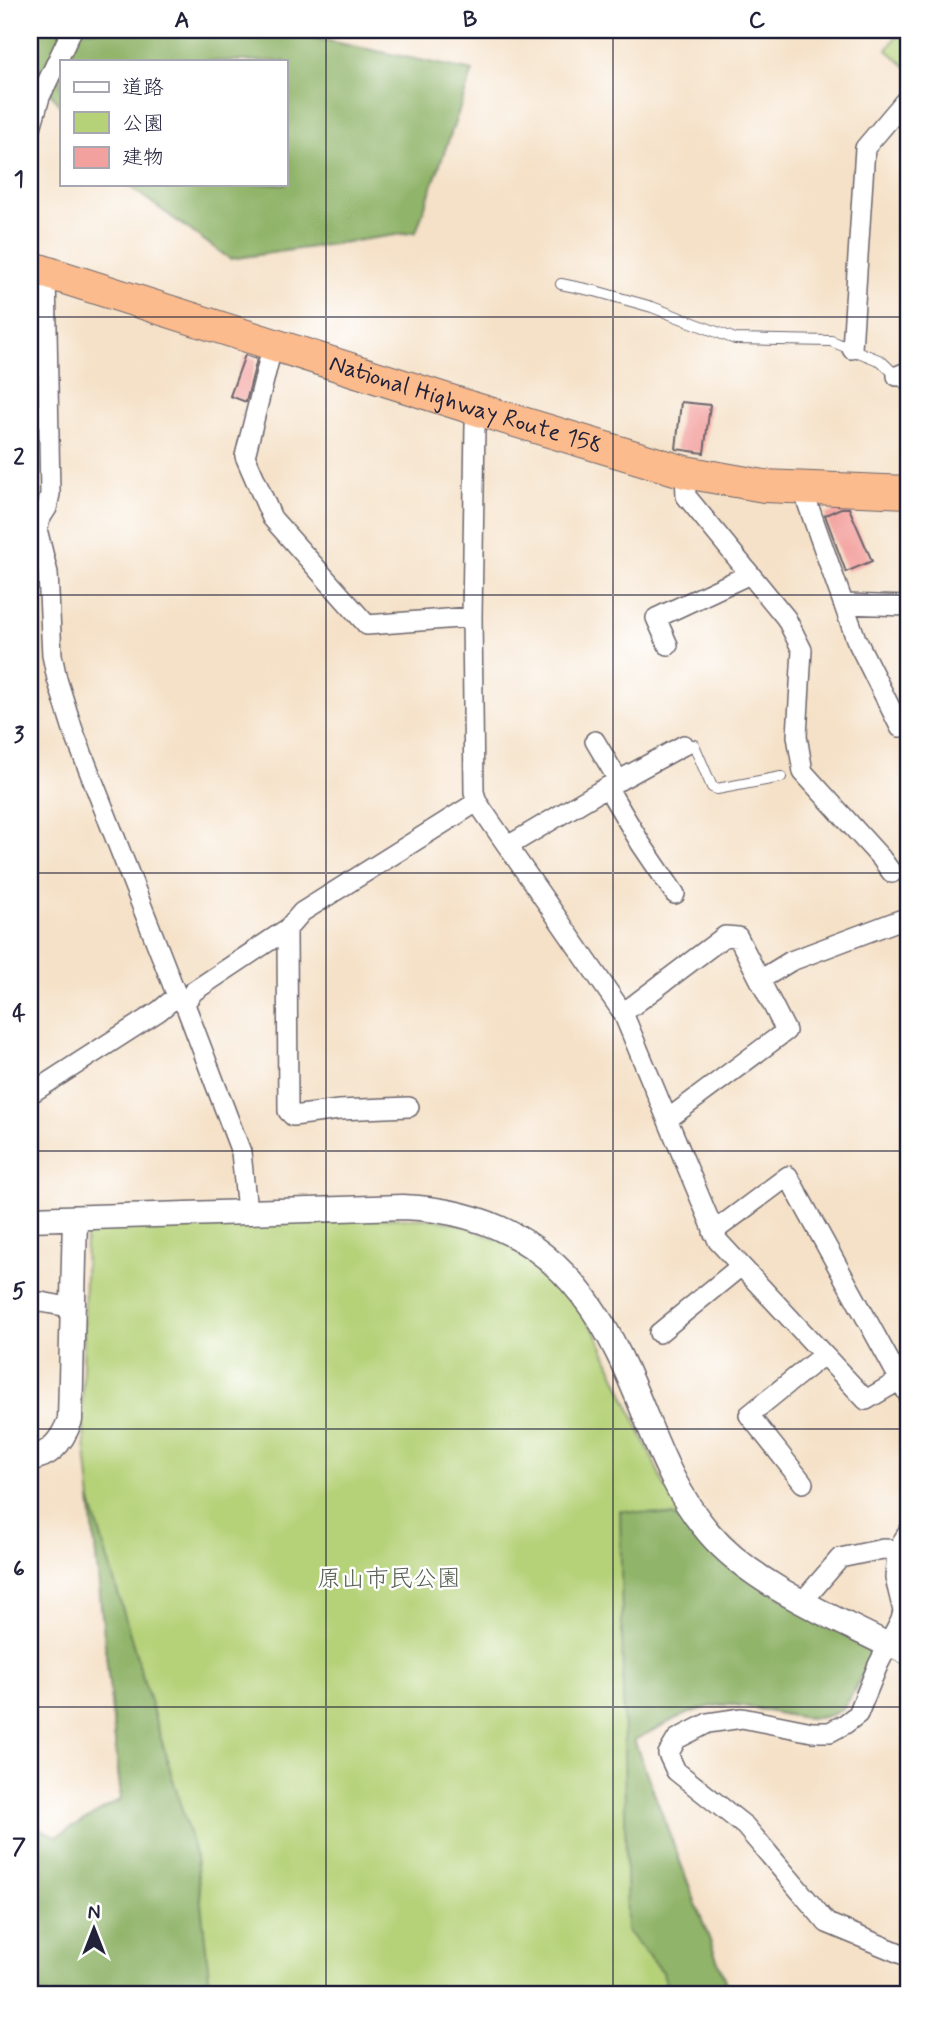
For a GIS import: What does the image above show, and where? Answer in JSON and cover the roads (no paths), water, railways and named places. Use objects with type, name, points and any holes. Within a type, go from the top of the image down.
[{"type":"highway","name":"National Highway Route 158","points":[[38,270],[479,410],[685,472],[764,486],[909,492]]},
{"type":"street","points":[[30,131],[35,92],[72,30]]},
{"type":"street","points":[[852,349],[865,148],[909,96]]},
{"type":"street","points":[[38,270],[50,494],[47,508],[33,519],[48,573],[52,655],[57,679],[73,730],[241,1152],[247,1211]]},
{"type":"street","points":[[273,344],[246,456],[272,518],[367,625],[472,617]]},
{"type":"street","points":[[479,410],[475,425],[472,617],[474,792],[477,802],[623,1013],[713,1232],[718,1241],[866,1400],[905,1388],[788,1177],[713,1232]]},
{"type":"street","points":[[685,472],[686,496],[786,618],[802,650],[797,736],[803,772],[892,873]]},
{"type":"street","points":[[802,488],[856,639],[900,727],[909,726]]},
{"type":"street","points":[[668,645],[656,618],[750,574]]},
{"type":"street","points":[[844,604],[909,606]]},
{"type":"street","points":[[595,741],[614,773],[614,783],[641,844],[675,894]]},
{"type":"street","points":[[508,846],[684,745]]},
{"type":"street","points":[[30,1094],[159,1011],[181,1000],[287,929],[302,912],[477,802]]},
{"type":"street","points":[[760,980],[792,961],[900,920]]},
{"type":"street","points":[[287,929],[288,1111],[293,1116],[327,1111],[409,1107]]},
{"type":"street","points":[[623,1013],[725,936],[737,937],[786,1031],[668,1119]]},
{"type":"street","points":[[30,1219],[431,1208],[479,1219],[527,1241],[564,1272],[593,1306],[619,1354],[663,1458],[695,1516],[728,1552],[767,1581],[899,1650]]},
{"type":"street","points":[[30,1458],[43,1454],[58,1444],[70,1420],[75,1218]]},
{"type":"street","points":[[659,1333],[741,1266]]},
{"type":"street","points":[[30,1300],[74,1308]]},
{"type":"street","points":[[803,1483],[749,1415],[823,1355]]},
{"type":"street","points":[[909,1531],[897,1550],[895,1578],[903,1611],[899,1650],[859,1714],[830,1732],[812,1732],[742,1718],[708,1723],[677,1739],[668,1754],[677,1771],[746,1826],[827,1923],[909,1957]]},
{"type":"street","points":[[803,1601],[840,1558],[883,1549],[897,1550]]},
{"type":"lane","points":[[562,285],[652,307],[735,339],[831,341],[881,361],[905,379]]},
{"type":"lane","points":[[684,745],[694,745],[712,788],[726,789],[781,776]]},
{"type":"park label","name":"原山市民公園","points":[[389,1579]]}]
